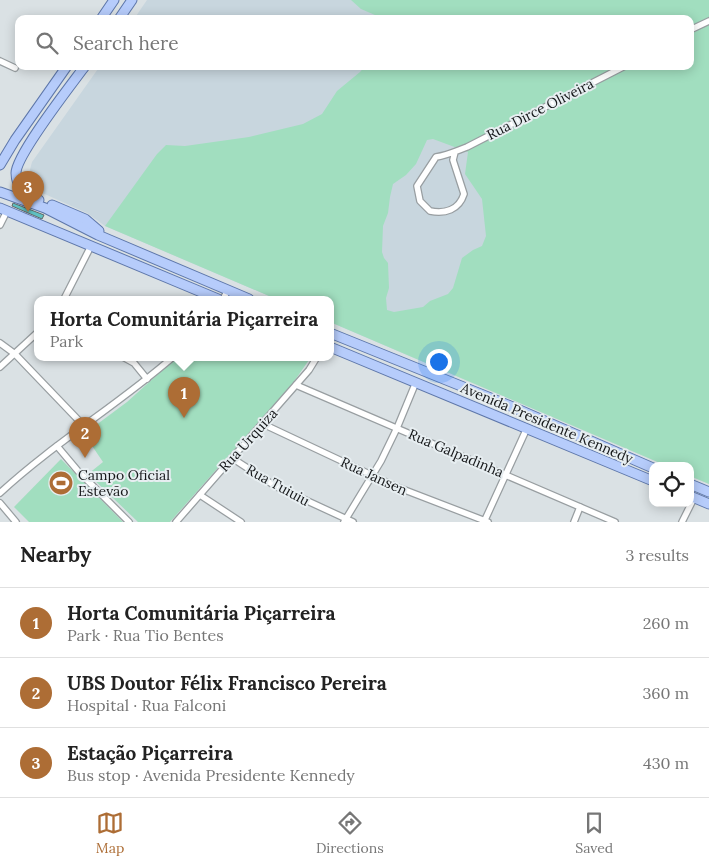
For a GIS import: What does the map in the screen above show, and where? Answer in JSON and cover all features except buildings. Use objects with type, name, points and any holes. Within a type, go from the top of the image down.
[{"type":"main road","points":[[104,15],[114,0]]},
{"type":"main road","points":[[122,15],[132,0]]},
{"type":"main road","points":[[0,165],[15,140],[64,70]]},
{"type":"main road","points":[[82,70],[30,143],[17,165],[16,175],[21,190],[25,194],[85,219],[108,239]]},
{"type":"main road","points":[[0,156],[15,140]]},
{"type":"main road","points":[[0,192],[45,208],[108,239],[242,296]]},
{"type":"main road","points":[[3,210],[211,296]]},
{"type":"main road","name":"Avenida Presidente Kennedy","points":[[334,335],[439,376],[649,466]]},
{"type":"main road","name":"Avenida Presidente Kennedy","points":[[334,349],[649,479]]},
{"type":"main road","points":[[594,457],[599,444]]},
{"type":"main road","points":[[625,470],[630,458]]},
{"type":"main road","points":[[694,486],[709,492]]},
{"type":"main road","points":[[694,498],[709,504]]},
{"type":"street","points":[[694,28],[709,21]]},
{"type":"street","points":[[0,61],[15,68]]},
{"type":"street","name":"Rua Dirce Oliveira","points":[[455,152],[453,160],[455,172],[464,194],[462,199],[453,209],[448,211],[430,211],[420,201],[417,186],[436,157],[447,156],[617,70]]},
{"type":"street","points":[[0,224],[3,210]]},
{"type":"street","points":[[66,296],[91,246]]},
{"type":"street","points":[[225,296],[228,290]]},
{"type":"street","points":[[0,367],[34,336]]},
{"type":"street","points":[[0,343],[15,354],[84,426]]},
{"type":"street","points":[[131,361],[147,379]]},
{"type":"street","points":[[0,493],[38,459],[147,379],[168,361]]},
{"type":"street","name":"Rua Urquiza","points":[[176,522],[263,424],[315,361]]},
{"type":"street","points":[[348,521],[397,428],[416,382]]},
{"type":"street","name":"Rua Galpadinha","points":[[296,385],[615,522]]},
{"type":"street","name":"Rua Jansen","points":[[263,424],[421,497],[485,522]]},
{"type":"street","points":[[485,522],[526,428]]},
{"type":"street","points":[[57,446],[78,471],[130,522]]},
{"type":"street","name":"Rua Tuiuiu","points":[[232,458],[275,486],[348,521]]},
{"type":"street","points":[[200,495],[242,522]]},
{"type":"street","points":[[0,503],[16,522]]},
{"type":"street","points":[[574,522],[580,507]]},
{"type":"street","points":[[682,522],[688,507]]},
{"type":"shaded area","points":[[147,0],[709,0],[709,484],[694,478],[694,462],[658,462],[334,324],[334,296],[269,296],[105,226],[87,213],[38,191],[31,185],[28,177],[32,162],[97,70],[694,70],[694,15],[137,15]]},
{"type":"green space","points":[[351,0],[709,0],[709,484],[694,478],[694,462],[658,462],[334,324],[334,296],[269,296],[105,226],[157,154],[166,145],[185,146],[249,137],[303,124],[322,114],[337,91],[362,70],[694,70],[694,15],[375,15],[361,9]],"holes":[[[433,139],[468,152],[465,174],[482,199],[486,236],[482,246],[462,258],[453,288],[448,294],[430,301],[423,307],[394,312],[387,310],[386,298],[389,288],[388,263],[382,252],[383,226],[388,213],[393,184],[406,175],[416,164],[427,140]]]},
{"type":"green space","points":[[173,361],[308,361],[293,383],[170,522],[138,522],[88,474],[103,462],[84,434],[127,402]]},
{"type":"green space","name":"Campo Oficial Estevão","points":[[61,459],[123,522],[29,522],[14,507]]},
{"type":"place","name":"Estação Piçarreira","points":[[28,212]]},
{"type":"place","name":"Horta Comunitária Piçarreira","points":[[184,418]]},
{"type":"place","name":"UBS Doutor Félix Francisco Pereira","points":[[85,458]]},
{"type":"place","name":"Campo Oficial Estevão","points":[[61,483]]}]
